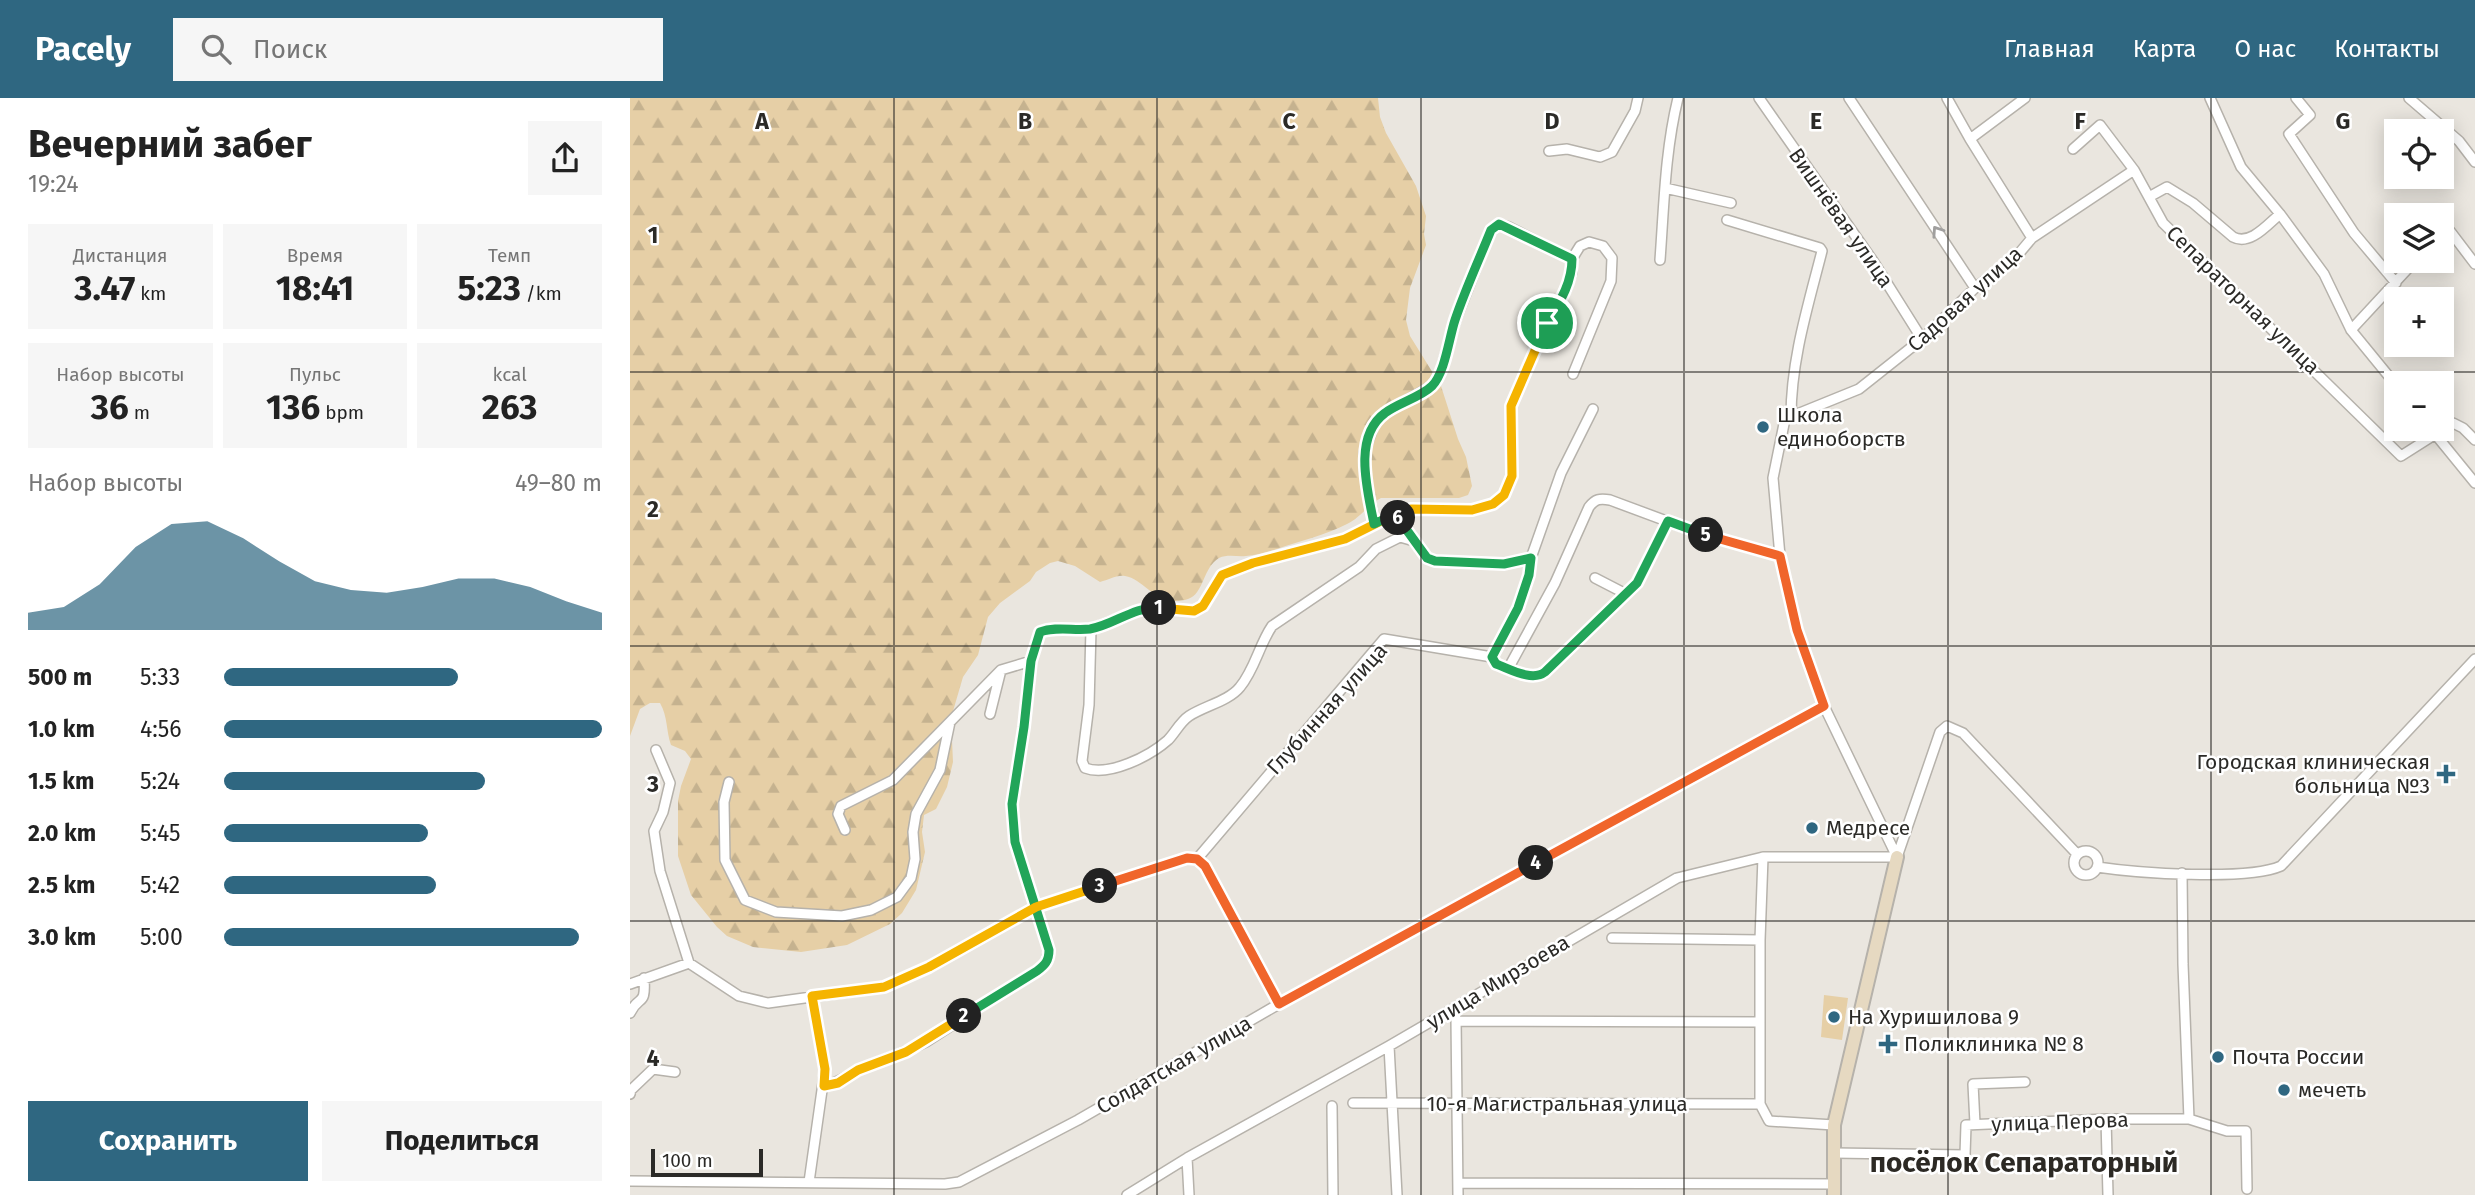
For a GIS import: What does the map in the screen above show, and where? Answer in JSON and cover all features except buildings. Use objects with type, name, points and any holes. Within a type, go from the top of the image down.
[{"type":"street","points":[[1549,151],[1567,149],[1600,156],[1612,152],[1626,129],[1638,98]]},
{"type":"street","points":[[1660,260],[1672,123],[1678,98]]},
{"type":"street","name":"Вишнёвая улица","points":[[1759,98],[1873,261],[1922,339]]},
{"type":"street","points":[[1849,98],[1975,288]]},
{"type":"street","points":[[1947,98],[2032,238]]},
{"type":"street","points":[[1970,139],[2025,98]]},
{"type":"street","points":[[2210,98],[2241,167],[2324,274],[2351,330],[2385,371]]},
{"type":"street","points":[[2296,98],[2310,115],[2289,134],[2354,233],[2396,282]]},
{"type":"street","points":[[2409,98],[2459,141],[2475,162]]},
{"type":"street","name":"Сепараторная улица","points":[[2073,149],[2100,125],[2134,170],[2163,223],[2384,438]]},
{"type":"street","name":"Садовая улица","points":[[1791,417],[1859,389],[1922,339],[1975,288],[2016,257],[2032,238],[2134,170]]},
{"type":"street","points":[[2149,197],[2167,187],[2193,203],[2240,241],[2249,240],[2280,214]]},
{"type":"street","points":[[1665,188],[1731,202]]},
{"type":"street","points":[[1727,220],[1820,248],[1822,251],[1800,337],[1791,388],[1791,417],[1785,419],[1773,478],[1780,556],[1797,630],[1824,706],[1897,857]]},
{"type":"street","points":[[1374,524],[1364,453],[1375,422],[1384,413],[1432,386],[1441,370],[1456,319],[1491,230],[1499,224],[1509,227],[1572,259]]},
{"type":"street","points":[[2454,234],[2475,264]]},
{"type":"street","points":[[824,1086],[838,1083],[858,1070],[926,1042],[1045,965],[1049,950],[1015,842],[1012,804],[1031,661],[1040,632],[1048,629],[1091,629],[1147,607],[1194,611],[1203,606],[1222,575],[1253,563],[1345,539],[1411,509],[1472,510],[1493,504],[1504,495],[1510,485],[1514,463],[1511,406],[1547,323],[1566,290],[1572,272],[1572,259],[1580,246],[1589,242],[1603,246],[1612,258],[1611,281],[1573,374]]},
{"type":"street","points":[[2351,330],[2404,273]]},
{"type":"street","points":[[1593,409],[1561,473],[1531,558],[1529,575],[1518,608],[1492,657],[1496,664],[1533,677],[1540,676],[1637,583],[1668,521]]},
{"type":"street","points":[[2454,424],[2475,440]]},
{"type":"street","name":"Сепараторная улица","points":[[2387,441],[2402,456],[2421,441]]},
{"type":"street","points":[[2441,441],[2475,483]]},
{"type":"street","points":[[1508,669],[1539,615],[1594,501],[1610,500],[1696,532],[1780,556]]},
{"type":"street","points":[[1395,514],[1427,558],[1435,561],[1504,564],[1531,558]]},
{"type":"street","points":[[1091,629],[1089,705],[1082,761],[1085,768],[1093,771],[1125,765],[1151,754],[1187,717],[1239,690],[1272,626],[1359,567],[1376,549],[1390,540],[1400,537],[1414,541]]},
{"type":"street","points":[[1595,578],[1626,594]]},
{"type":"street","name":"Глубинная улица","points":[[1197,859],[1384,639],[1492,657]]},
{"type":"street","points":[[2097,867],[2182,873],[2251,873],[2269,872],[2281,866],[2475,659]]},
{"type":"street","points":[[845,830],[838,814],[841,806],[893,780],[1001,670],[1031,661]]},
{"type":"street","points":[[990,714],[1001,670]]},
{"type":"street","name":"Солдатская улица","points":[[630,1181],[959,1182],[1078,1120],[1279,1004],[1824,706]]},
{"type":"street","points":[[729,782],[724,802],[725,860],[745,900],[776,912],[842,916],[872,910],[897,897],[911,878],[915,859],[913,832],[916,814],[940,770],[950,722]]},
{"type":"street","points":[[1458,1184],[1834,1189],[1834,1125],[1897,857],[1940,732],[1947,726],[1963,733],[2077,855]]},
{"type":"street","points":[[656,750],[670,783],[663,812],[654,831],[660,871],[689,963],[739,996],[768,1003],[884,987],[929,967],[1036,907],[1187,858],[1197,859],[1205,866],[1279,1004]]},
{"type":"street","points":[[2090,852],[2096,858],[2097,867],[2092,874],[2078,873],[2074,865],[2077,855],[2090,852]]},
{"type":"street","points":[[1763,857],[1760,1104],[1769,1121],[1834,1125]]},
{"type":"street","name":"улица Мирзоева","points":[[1127,1195],[1677,878],[1763,857],[1897,857]]},
{"type":"street","points":[[2182,873],[2189,1119]]},
{"type":"street","points":[[1612,938],[1760,940]]},
{"type":"street","points":[[630,984],[689,963]]},
{"type":"street","points":[[630,1013],[633,1006],[642,1002],[645,994],[644,978]]},
{"type":"street","points":[[809,1182],[825,1069],[812,996]]},
{"type":"street","points":[[1455,1007],[1458,1195]]},
{"type":"street","points":[[1456,1021],[1760,1023]]},
{"type":"street","points":[[1389,1046],[1397,1195]]},
{"type":"street","points":[[630,1094],[653,1069],[675,1072]]},
{"type":"street","points":[[1975,1124],[1973,1084],[2025,1082]]},
{"type":"street","name":"10-я Магистральная улица","points":[[1353,1103],[1760,1104]]},
{"type":"street","points":[[1332,1106],[1333,1195]]},
{"type":"street","points":[[2106,1119],[2108,1195]]},
{"type":"street","name":"улица Перова","points":[[1834,1153],[1965,1155],[1966,1125],[1975,1124],[2189,1119],[2227,1131],[2246,1131],[2247,1189]]},
{"type":"street","points":[[1187,1158],[1189,1195]]},
{"type":"green space","points":[[630,98],[1378,98],[1380,117],[1386,133],[1416,186],[1426,216],[1426,245],[1410,288],[1406,320],[1410,336],[1441,386],[1466,457],[1472,486],[1468,495],[1459,498],[1381,498],[1352,521],[1330,531],[1262,553],[1219,558],[1210,568],[1197,592],[1188,599],[1177,601],[1160,597],[1132,578],[1115,577],[1100,582],[1075,566],[1058,561],[1050,563],[1000,603],[988,617],[978,655],[963,677],[951,718],[953,762],[947,787],[936,809],[924,815],[922,832],[925,852],[916,890],[902,913],[890,924],[847,945],[801,952],[753,947],[727,936],[691,895],[678,856],[678,801],[691,759],[685,751],[671,745],[660,703],[650,703],[640,709],[630,736]]},
{"type":"green space","name":"На Хуришилова 9","points":[[1824,995],[1848,998],[1842,1040],[1821,1037]]},
{"type":"place","name":"Школа единоборств","points":[[1763,427]]},
{"type":"place","name":"Городская клиническая больница №3","points":[[2446,774]]},
{"type":"place","name":"Медресе","points":[[1812,828]]},
{"type":"place","name":"На Хуришилова 9","points":[[1834,1017]]},
{"type":"place","name":"Поликлиника № 8","points":[[1888,1044]]},
{"type":"place","name":"Почта России","points":[[2218,1057]]},
{"type":"place","name":"мечеть","points":[[2284,1090]]},
{"type":"district","name":"посёлок Сепараторный","points":[[2024,1162]]},
{"type":"route","points":[[1547,323],[1511,406],[1514,463],[1510,485],[1504,495],[1493,504],[1472,510],[1411,509],[1395,514],[1345,539],[1253,563],[1222,575],[1203,606],[1194,611],[1147,607],[1091,629],[1048,629],[1040,632],[1031,661],[1012,804],[1015,842],[1027,876],[1036,907],[1049,950],[1049,957],[1045,965],[1037,971],[926,1042],[858,1070],[838,1083],[824,1086],[825,1069],[812,996],[884,987],[929,967],[1036,907],[1187,858],[1197,859],[1205,866],[1279,1004],[1824,706],[1797,630],[1780,556],[1696,532],[1668,521],[1637,583],[1545,672],[1533,677],[1492,662],[1493,653],[1518,608],[1529,575],[1531,558],[1504,564],[1435,561],[1427,558],[1395,514],[1374,524],[1364,453],[1375,422],[1384,413],[1432,386],[1441,370],[1456,319],[1491,230],[1499,224],[1572,259],[1572,272],[1566,290],[1547,323]]}]
